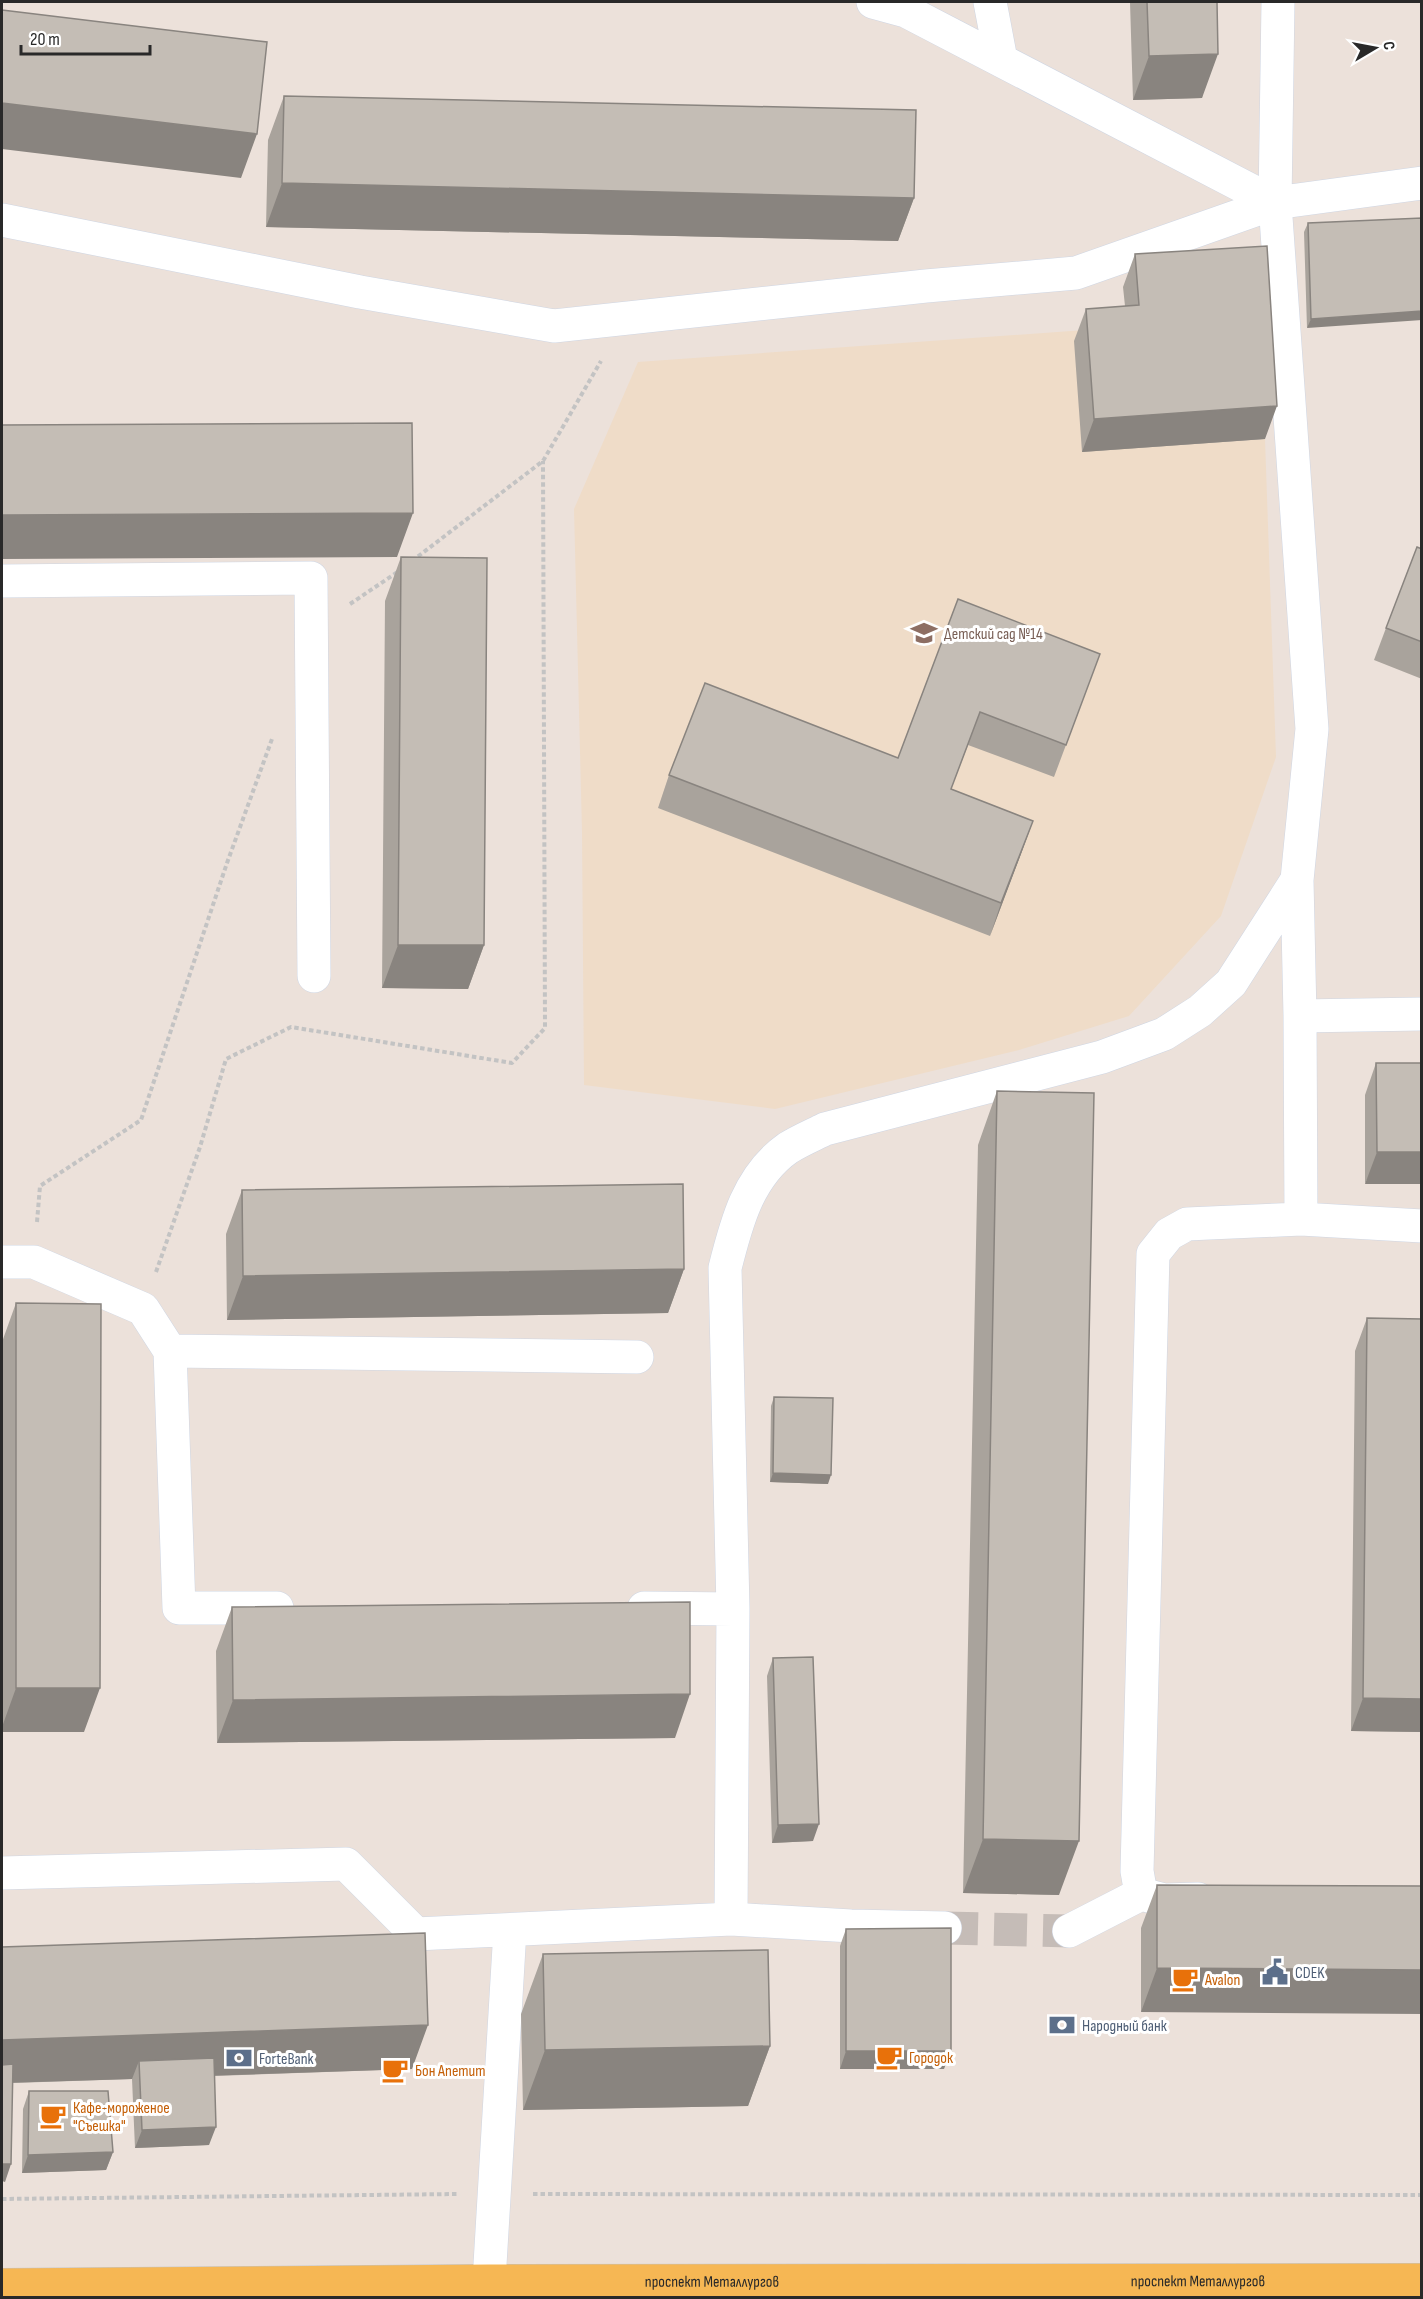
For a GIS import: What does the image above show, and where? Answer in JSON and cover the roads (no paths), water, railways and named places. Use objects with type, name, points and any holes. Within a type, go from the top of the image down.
[{"type":"main road","name":"проспект Металлургов","points":[[2,2285],[489,2281],[1422,2280]]},
{"type":"lane","points":[[873,2],[906,11],[1275,203]]},
{"type":"lane","points":[[990,2],[1000,60]]},
{"type":"lane","points":[[1278,2],[1275,203],[1312,729],[1297,880],[1301,1219]]},
{"type":"lane","points":[[2,220],[360,292],[554,326],[926,286],[1076,273],[1275,203],[1422,183]]},
{"type":"lane","points":[[2,581],[310,578],[314,976]]},
{"type":"lane","points":[[731,1919],[733,1609],[725,1268],[737,1218],[760,1175],[787,1149],[825,1129],[1102,1058],[1164,1034],[1200,1011],[1231,983],[1297,880]]},
{"type":"lane","points":[[1300,1016],[1422,1014]]},
{"type":"lane","points":[[1141,1894],[1137,1871],[1153,1254],[1169,1234],[1187,1224],[1301,1219],[1422,1226]]},
{"type":"lane","points":[[2,1262],[34,1262],[143,1309],[170,1351],[179,1608],[309,1608]]},
{"type":"lane","points":[[170,1351],[637,1357]]},
{"type":"lane","points":[[615,1608],[733,1609]]},
{"type":"lane","points":[[2,1873],[346,1864],[416,1934],[731,1919],[851,1926],[945,1928]]},
{"type":"lane","points":[[1069,1931],[1141,1894],[1164,1900],[1223,1899]]},
{"type":"lane","points":[[489,2281],[510,1930]]},
{"type":"tunnel","points":[[945,1928],[1069,1931]]},
{"type":"place","name":"Детский сад №14","points":[[924,633]]},
{"type":"place","name":"CDEK","points":[[1275,1972]]},
{"type":"place","name":"Avalon","points":[[1185,1979]]},
{"type":"place","name":"Народный банк","points":[[1062,2025]]},
{"type":"place","name":"Городок","points":[[889,2057]]},
{"type":"place","name":"ForteBank","points":[[239,2058]]},
{"type":"place","name":"Бон Апетит","points":[[395,2070]]},
{"type":"place","name":"Кафе-мороженое \"Cъешка\"","points":[[53,2116]]}]
